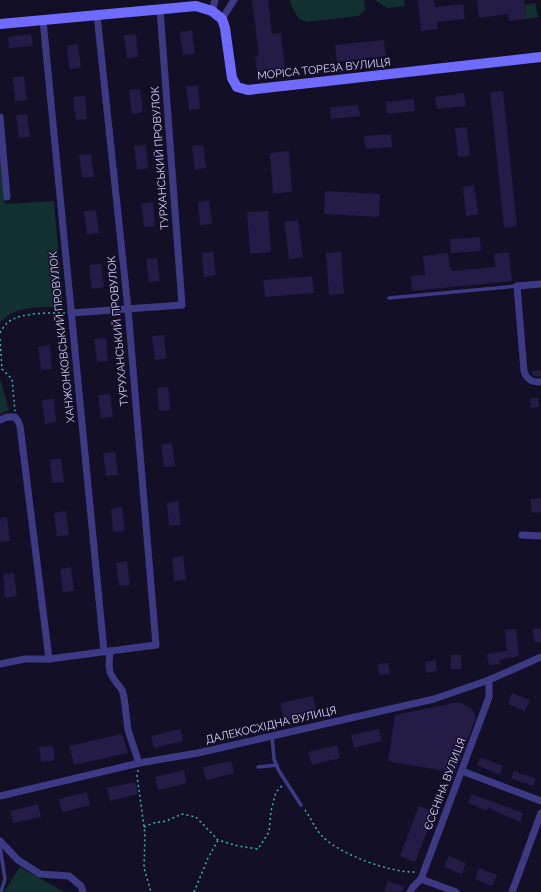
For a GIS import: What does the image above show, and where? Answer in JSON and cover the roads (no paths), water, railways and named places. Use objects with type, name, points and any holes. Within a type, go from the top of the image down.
[{"type":"street","points":[[212,11],[215,0]]},
{"type":"street","points":[[0,24],[196,6],[212,11],[222,20],[234,0]]},
{"type":"street","name":"ТУРХАНСЬКИЙ ПРОВУЛОК","points":[[128,309],[182,305],[160,9]]},
{"type":"street","name":"ТУРУХАНСЬКИЙ ПРОВУЛОК","points":[[97,15],[128,309],[156,645],[107,651]]},
{"type":"street","name":"ХАНЖОНКОВСЬКИЙ ПРОВУЛОК","points":[[43,20],[71,313],[107,651],[110,672],[122,690],[128,730],[139,763]]},
{"type":"street","name":"МОРІСА ТОРЕЗА ВУЛИЦЯ","points":[[222,20],[225,28],[232,78],[237,87],[248,90],[541,57]]},
{"type":"street","points":[[0,117],[7,197]]},
{"type":"street","points":[[541,284],[517,286],[524,370],[527,378],[533,382],[541,382]]},
{"type":"street","points":[[71,313],[128,309]]},
{"type":"street","points":[[0,420],[7,417],[15,417],[20,426],[50,659]]},
{"type":"street","points":[[522,535],[541,536]]},
{"type":"street","points":[[0,664],[25,659],[50,659],[107,651]]},
{"type":"street","name":"ДАЛЕКОСХІДНА ВУЛИЦЯ","points":[[0,796],[139,763],[198,753],[434,699],[489,680],[541,657]]},
{"type":"street","name":"ЄСЄНІНА ВУЛИЦЯ","points":[[410,892],[422,876],[462,772],[489,697],[489,680]]},
{"type":"street","points":[[462,772],[541,801]]},
{"type":"street","points":[[512,892],[541,813]]},
{"type":"street","points":[[0,841],[18,860],[40,874],[69,876],[81,886],[83,892]]},
{"type":"street","points":[[422,876],[456,892]]},
{"type":"lane","points":[[389,298],[517,286]]},
{"type":"lane","points":[[272,736],[276,765],[301,805]]},
{"type":"lane","points":[[258,767],[276,765]]},
{"type":"lane","points":[[0,847],[5,879],[0,892]]}]
